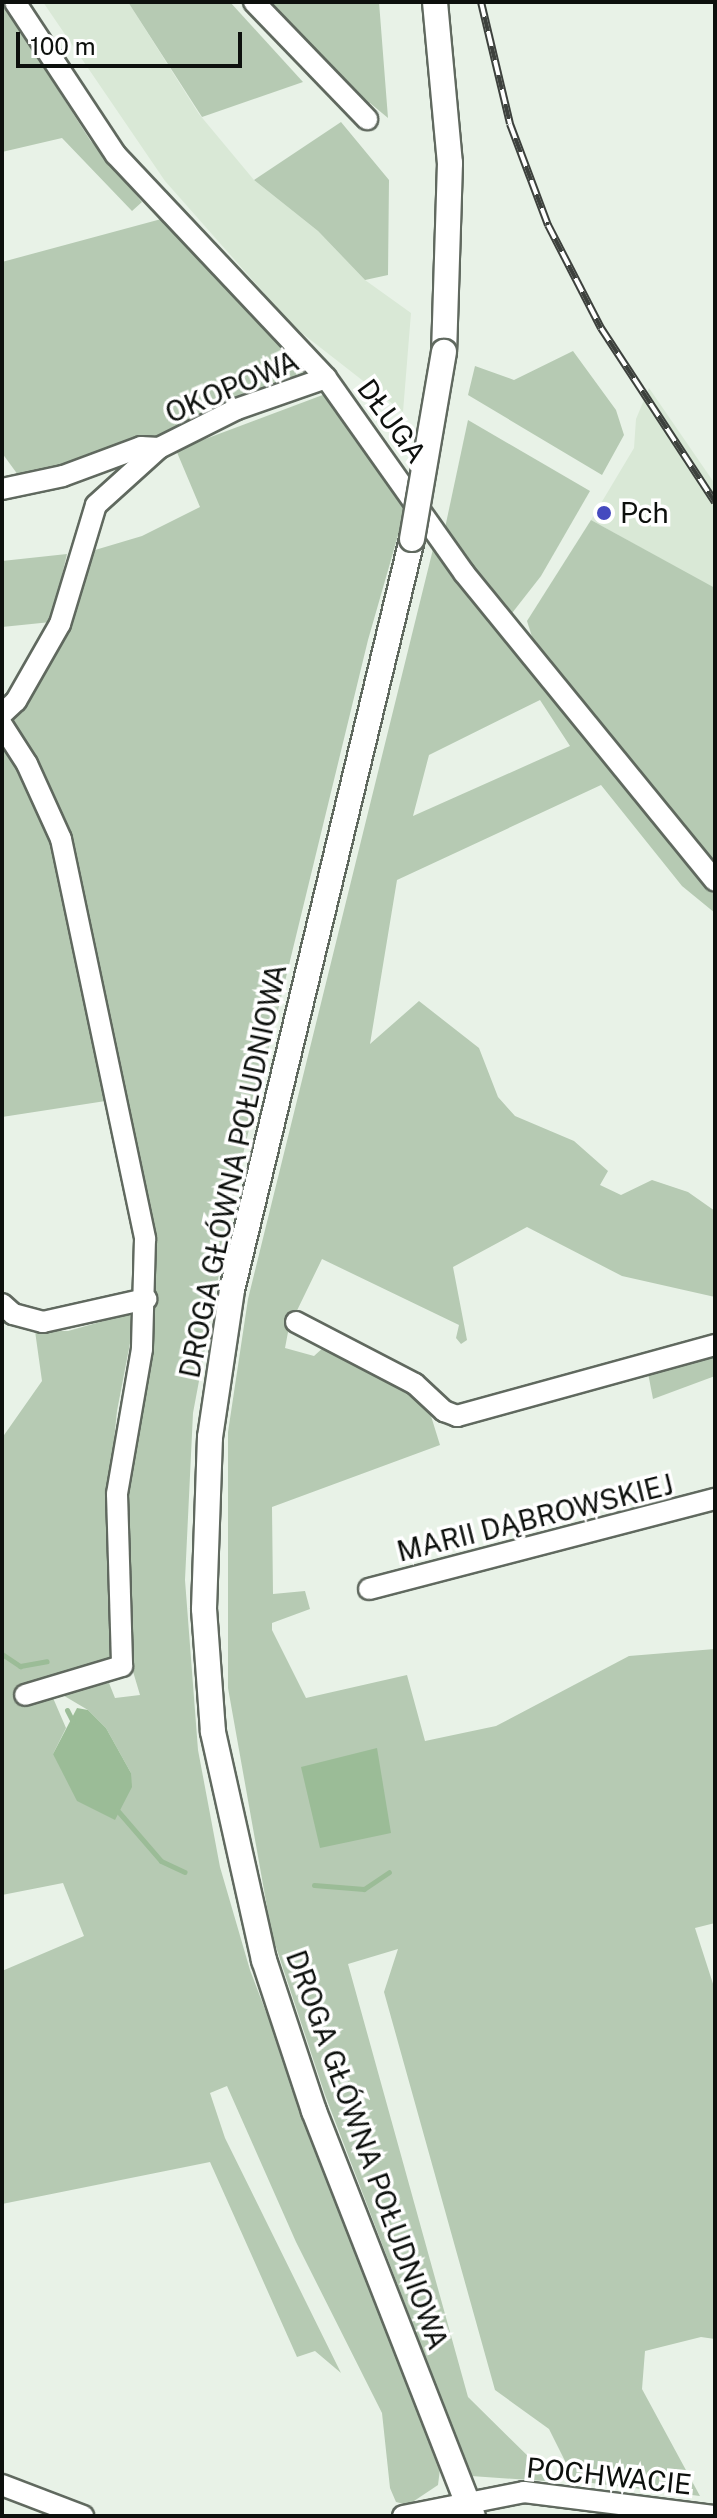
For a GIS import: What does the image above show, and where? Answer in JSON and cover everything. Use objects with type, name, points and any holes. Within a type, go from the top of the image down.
[{"type":"main road","name":"DROGA GŁÓWNA POŁUDNIOWA","points":[[435,2],[450,163],[444,352],[412,539],[232,1290],[210,1437],[204,1609],[213,1732],[264,1960],[314,2111],[470,2509]]},
{"type":"street","name":"DŁUGA","points":[[15,2],[116,155],[326,378],[473,584],[715,881]]},
{"type":"street","points":[[254,2],[367,119]]},
{"type":"street","name":"OKOPOWA","points":[[2,714],[24,687],[60,624],[96,505],[159,448],[237,409],[326,378]]},
{"type":"street","name":"OKOPOWA","points":[[2,489],[63,476],[141,447],[159,448]]},
{"type":"street","points":[[2,685],[24,687]]},
{"type":"street","points":[[2,725],[27,764],[61,839],[145,1239],[146,1299],[117,1494],[122,1666],[25,1695]]},
{"type":"street","points":[[2,1304],[13,1314],[43,1322],[146,1299]]},
{"type":"street","points":[[296,1322],[415,1384],[444,1411],[457,1416],[715,1345]]},
{"type":"street","name":"MARII DĄBROWSKIEJ","points":[[369,1589],[715,1499]]},
{"type":"street","points":[[2,2485],[83,2516]]},
{"type":"street","name":"POCHWACIE","points":[[403,2516],[470,2509],[524,2492],[715,2516]]},
{"type":"shaded area","points":[[2,2],[90,140],[142,202],[132,211],[62,138],[2,152]]},
{"type":"shaded area","points":[[43,2],[128,2],[199,114],[254,180],[318,231],[365,280],[411,313],[403,412],[294,327],[165,181]]},
{"type":"shaded area","points":[[128,2],[230,2],[303,82],[202,117]]},
{"type":"shaded area","points":[[260,2],[379,2],[388,118],[370,103],[357,105]]},
{"type":"shaded area","points":[[341,122],[389,180],[388,275],[365,280],[318,231],[254,180]]},
{"type":"shaded area","points":[[165,218],[310,370],[304,378],[159,443],[21,479],[2,453],[2,262]]},
{"type":"shaded area","points":[[573,351],[616,410],[624,435],[602,475],[468,395],[475,366],[514,380]]},
{"type":"shaded area","points":[[649,388],[715,484],[715,589],[591,520],[634,448],[636,419]]},
{"type":"shaded area","points":[[328,393],[407,504],[368,640],[236,1183],[193,1413],[185,1580],[198,1750],[220,1867],[250,1970],[440,2469],[438,2485],[408,2505],[396,2502],[390,2488],[382,2413],[296,2242],[227,2086],[210,2093],[225,2138],[341,2373],[315,2351],[297,2357],[210,2162],[2,2204],[2,1971],[84,1936],[63,1883],[2,1895],[2,1438],[42,1381],[35,1331],[68,1331],[136,1312],[117,1411],[107,1510],[115,1662],[47,1684],[66,1728],[53,1754],[131,1773],[106,1728],[88,1710],[61,1694],[109,1683],[115,1698],[140,1695],[129,1658],[124,1492],[148,1363],[155,1242],[70,838],[9,720],[73,620],[68,620],[85,553],[142,536],[200,507],[176,450]]},
{"type":"shaded area","points":[[468,420],[590,491],[541,576],[509,617],[445,528]]},
{"type":"shaded area","points":[[591,520],[715,588],[715,863],[561,684],[534,643],[527,621]]},
{"type":"shaded area","points":[[435,541],[511,648],[715,896],[715,913],[682,886],[601,785],[397,880],[370,1044],[419,1001],[479,1048],[498,1097],[515,1116],[574,1141],[608,1171],[600,1185],[621,1195],[652,1180],[688,1192],[715,1211],[715,1297],[622,1276],[527,1227],[453,1267],[467,1340],[461,1344],[456,1338],[459,1325],[322,1259],[289,1327],[285,1348],[314,1356],[325,1346],[410,1392],[431,1416],[440,1445],[272,1507],[273,1594],[305,1591],[310,1609],[272,1623],[272,1630],[306,1698],[407,1675],[425,1741],[496,1726],[629,1656],[715,1649],[715,1923],[695,1928],[715,1990],[715,2339],[701,2337],[645,2351],[642,2389],[700,2496],[575,2481],[549,2429],[495,2390],[384,1992],[398,1949],[348,1964],[468,2397],[536,2464],[545,2481],[471,2476],[325,2095],[272,1935],[228,1688],[228,1432],[248,1299]],"holes":[[[540,700],[570,746],[413,816],[429,755]]]},
{"type":"shaded area","points":[[67,554],[51,622],[2,627],[2,561]]},
{"type":"shaded area","points":[[2,739],[20,765],[51,838],[112,1100],[2,1117]]},
{"type":"shaded area","points":[[715,1354],[715,1376],[653,1399],[648,1373]]},
{"type":"shaded area","points":[[77,1708],[88,1710],[106,1728],[131,1773],[132,1787],[115,1820],[77,1801],[53,1754]]},
{"type":"shaded area","points":[[377,1748],[391,1833],[320,1848],[301,1767]]},
{"type":"waterway","points":[[2,1654],[20,1666],[47,1661]]},
{"type":"waterway","points":[[67,1710],[73,1722]]},
{"type":"waterway","points":[[117,1810],[161,1861],[185,1872]]},
{"type":"waterway","points":[[314,1885],[364,1889],[389,1872]]},
{"type":"railway","points":[[481,2],[510,124],[548,225],[601,328],[715,502]]},
{"type":"place","name":"Pch","points":[[604,513]]}]
